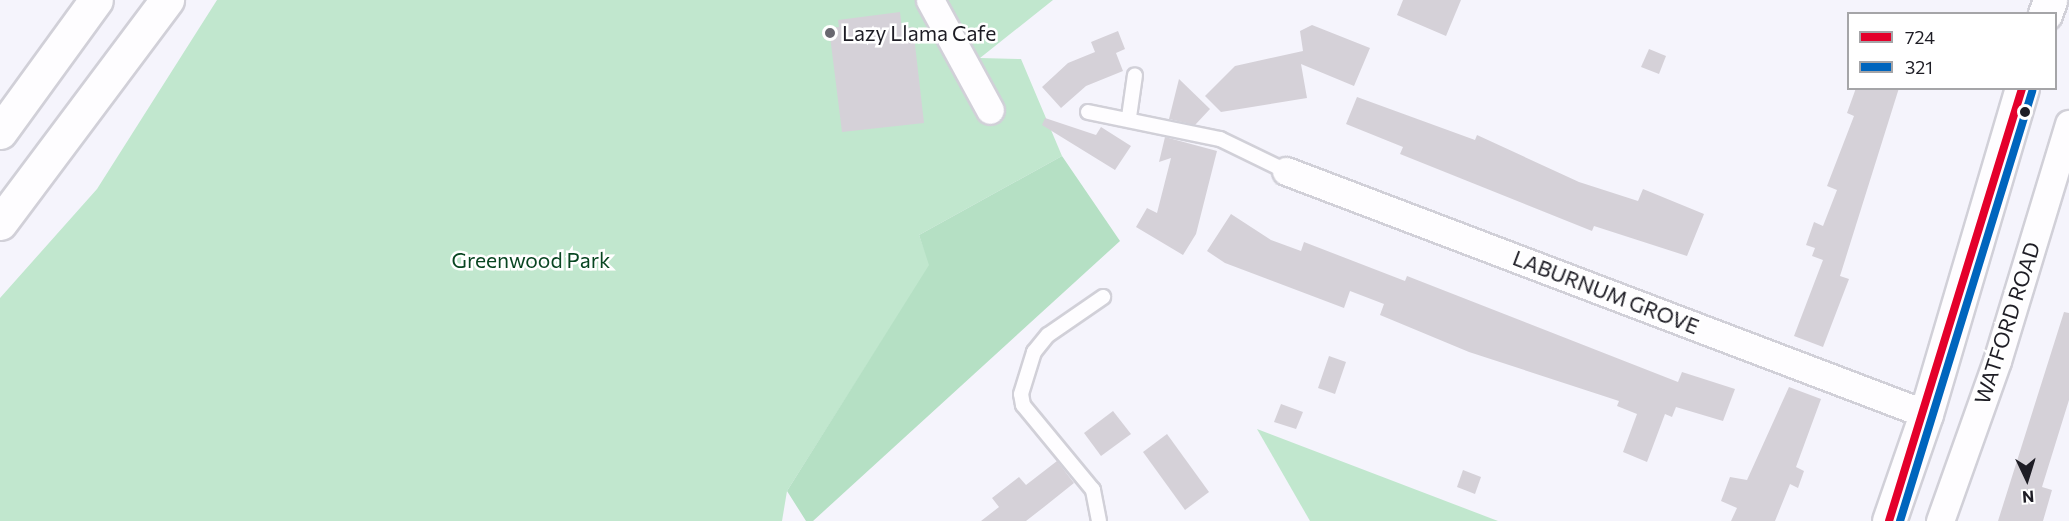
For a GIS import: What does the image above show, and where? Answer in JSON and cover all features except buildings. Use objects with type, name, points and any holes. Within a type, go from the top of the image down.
[{"type":"main road","points":[[0,132],[96,0]]},
{"type":"main road","points":[[0,223],[167,0]]},
{"type":"main road","points":[[1888,521],[1926,414],[2021,90]]},
{"type":"street","points":[[930,0],[990,110]]},
{"type":"street","name":"WATFORD ROAD","points":[[1940,521],[1997,361],[2069,124]]},
{"type":"street","name":"LABURNUM GROVE","points":[[1286,171],[1926,414]]},
{"type":"lane","points":[[1130,117],[1136,75]]},
{"type":"lane","points":[[1088,111],[1130,117],[1151,127],[1220,139],[1286,171]]},
{"type":"lane","points":[[1099,521],[1093,490],[1023,405],[1021,394],[1034,352],[1048,335],[1103,297]]},
{"type":"green space","name":"Greenwood Park","points":[[217,0],[1053,0],[980,58],[1021,59],[1062,156],[919,235],[930,265],[787,491],[782,521],[0,521],[0,298],[97,189]]},
{"type":"green space","points":[[1062,156],[1120,241],[813,521],[806,521],[787,491],[929,265],[919,235]]},
{"type":"green space","points":[[1257,429],[1498,521],[1310,521]]},
{"type":"transit line","name":"724","points":[[1889,521],[2021,90]]},
{"type":"transit line","name":"321","points":[[1900,521],[2032,91]]},
{"type":"place","name":"Lazy Llama Cafe","points":[[830,33]]}]
